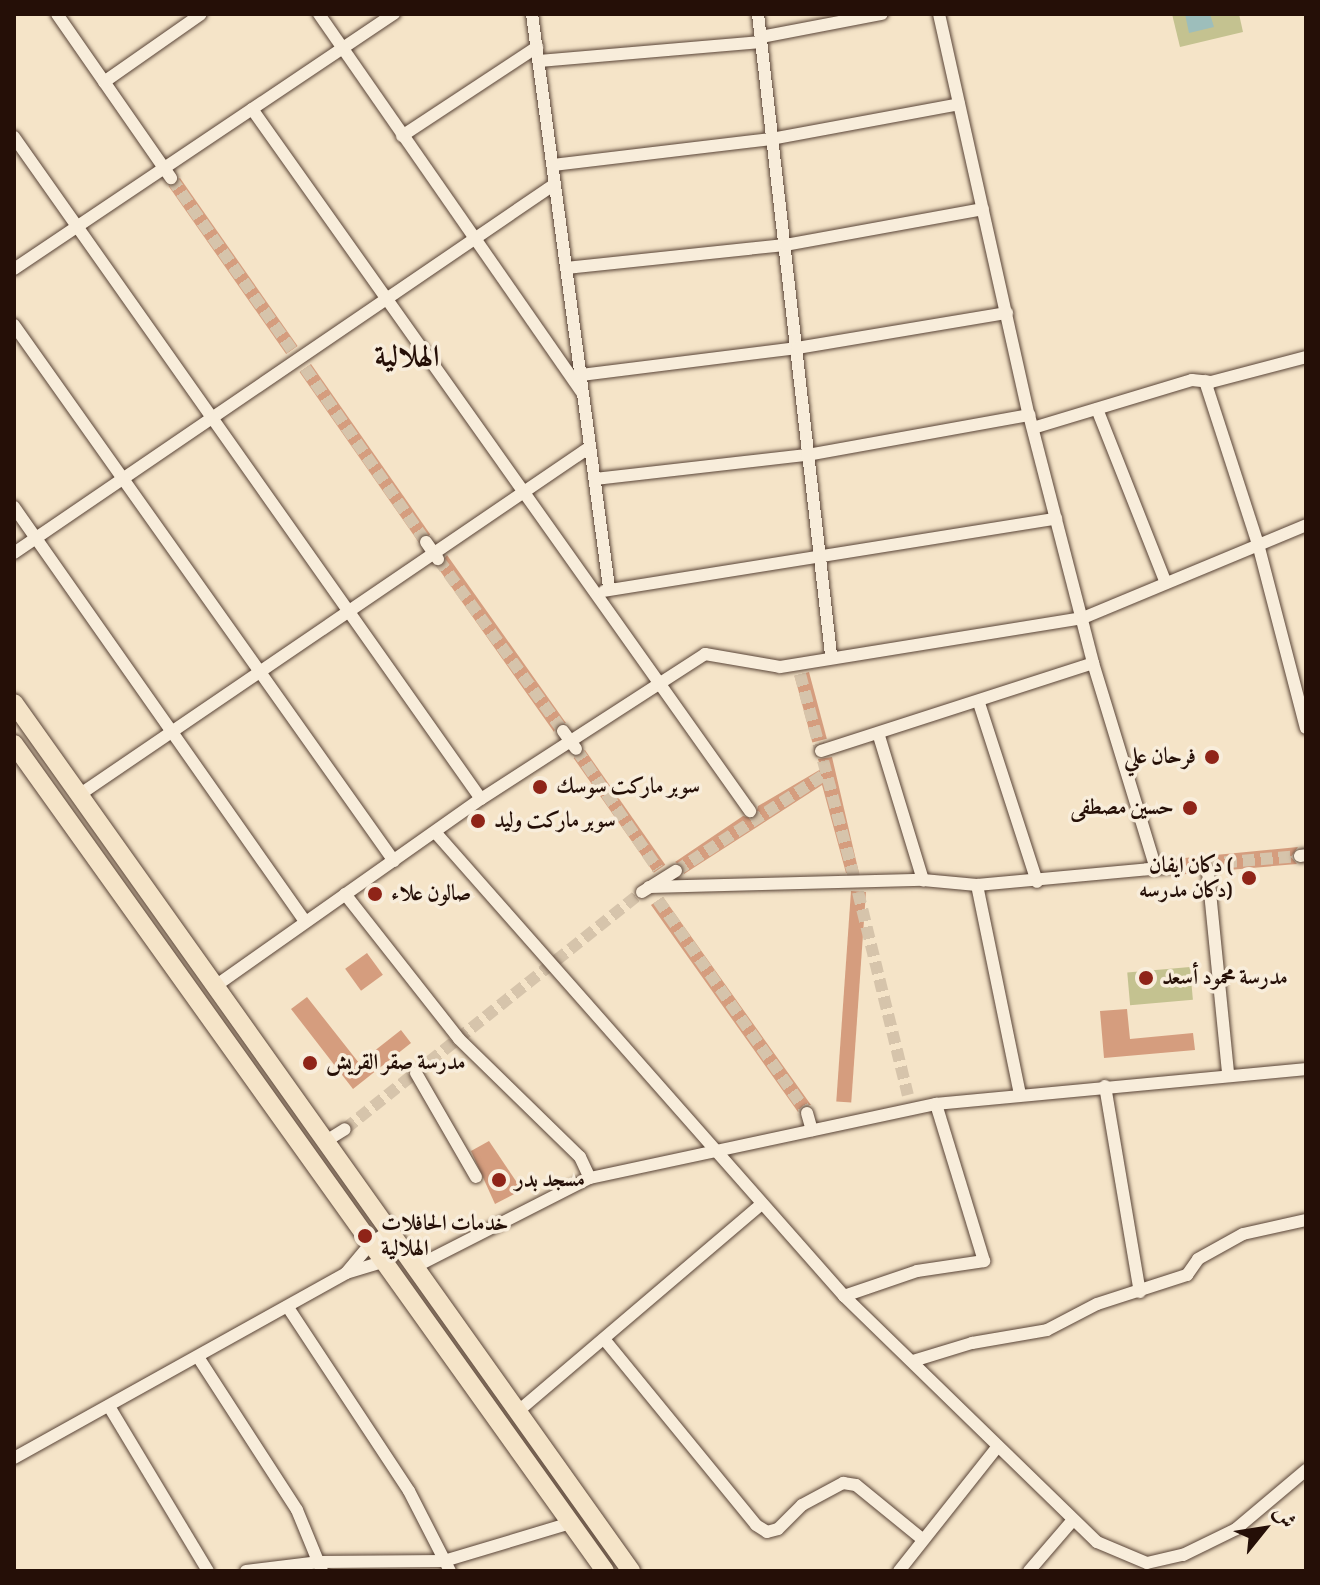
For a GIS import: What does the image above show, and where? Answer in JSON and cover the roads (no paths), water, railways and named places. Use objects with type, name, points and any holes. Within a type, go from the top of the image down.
[{"type":"main road","points":[[14,703],[631,1571]]},
{"type":"main road","points":[[14,744],[605,1571]]},
{"type":"street","points":[[57,14],[168,173]]},
{"type":"street","points":[[104,82],[201,14]]},
{"type":"street","points":[[319,14],[583,395]]},
{"type":"street","points":[[14,269],[168,173],[252,109],[394,14]]},
{"type":"street","points":[[532,14],[595,479],[604,591]]},
{"type":"street","points":[[758,14],[831,655]]},
{"type":"street","points":[[539,61],[761,40],[882,14]]},
{"type":"street","points":[[939,14],[1031,421],[1093,663],[1156,869]]},
{"type":"street","points":[[402,136],[537,47]]},
{"type":"street","points":[[553,165],[771,139],[959,104]]},
{"type":"street","points":[[252,109],[522,491],[604,591],[659,682],[750,811]]},
{"type":"street","points":[[14,137],[481,799]]},
{"type":"street","points":[[14,553],[555,184]]},
{"type":"street","points":[[566,268],[785,245],[983,209]]},
{"type":"street","points":[[581,375],[797,348],[1007,313]]},
{"type":"street","points":[[14,325],[394,861]]},
{"type":"street","points":[[595,479],[807,455],[1031,421],[1097,409],[1192,380],[1205,381],[1306,357]]},
{"type":"street","points":[[1205,381],[1258,544],[1306,728]]},
{"type":"street","points":[[1097,409],[1166,583]]},
{"type":"street","points":[[79,795],[433,551],[590,447]]},
{"type":"street","points":[[14,507],[304,920]]},
{"type":"street","points":[[604,591],[1056,519]]},
{"type":"street","points":[[214,987],[304,920],[569,740],[659,682],[714,653],[766,667],[799,670],[831,655],[1083,618],[1306,525]]},
{"type":"street","points":[[821,751],[879,736],[1093,663]]},
{"type":"street","points":[[979,703],[1037,882]]},
{"type":"street","points":[[879,736],[923,880]]},
{"type":"street","points":[[435,832],[760,1205],[844,1296],[1097,1542],[1147,1563],[1161,1561],[1221,1539],[1304,1477]]},
{"type":"street","points":[[645,890],[923,880],[977,885],[1037,882],[1171,867]]},
{"type":"street","points":[[1208,872],[1228,1074]]},
{"type":"street","points":[[645,890],[666,873]]},
{"type":"street","points":[[977,885],[1020,1094]]},
{"type":"street","points":[[645,890],[658,900]]},
{"type":"street","points":[[345,894],[459,1039],[580,1157],[590,1178]]},
{"type":"street","points":[[415,1267],[590,1178],[714,1150],[936,1104],[1306,1069]]},
{"type":"street","points":[[416,1073],[476,1177]]},
{"type":"street","points":[[1105,1086],[1140,1292]]},
{"type":"street","points":[[908,1095],[911,1109]]},
{"type":"street","points":[[844,1296],[907,1273],[984,1261],[936,1104]]},
{"type":"street","points":[[807,1113],[812,1130]]},
{"type":"street","points":[[326,1141],[345,1129]]},
{"type":"street","points":[[516,1413],[760,1205]]},
{"type":"street","points":[[913,1361],[972,1343],[1047,1330],[1097,1304],[1187,1275],[1198,1259],[1243,1234],[1306,1220]]},
{"type":"street","points":[[346,1273],[370,1244],[389,1231]]},
{"type":"street","points":[[14,1458],[289,1309],[346,1273],[382,1262],[401,1248]]},
{"type":"street","points":[[289,1309],[409,1491],[447,1566]]},
{"type":"street","points":[[604,1339],[741,1509],[767,1532],[843,1483],[856,1485],[921,1538]]},
{"type":"street","points":[[198,1357],[297,1510],[321,1566]]},
{"type":"street","points":[[110,1408],[208,1571]]},
{"type":"street","points":[[899,1571],[921,1538],[998,1446]]},
{"type":"street","points":[[1029,1571],[1072,1521]]},
{"type":"street","points":[[246,1571],[321,1566],[447,1566],[571,1523]]},
{"type":"water","points":[[1185,14],[1210,14],[1214,27],[1189,33]]},
{"type":"tunnel","points":[[171,178],[292,350]]},
{"type":"tunnel","points":[[305,368],[426,542]]},
{"type":"tunnel","points":[[438,559],[563,731]]},
{"type":"tunnel","points":[[800,674],[854,877]]},
{"type":"tunnel","points":[[576,749],[658,869]]},
{"type":"tunnel","points":[[676,871],[827,773]]},
{"type":"tunnel","points":[[1171,867],[1300,856]]},
{"type":"tunnel","points":[[345,1129],[642,892]]},
{"type":"tunnel","points":[[858,892],[908,1095]]},
{"type":"tunnel","points":[[658,900],[807,1113]]},
{"type":"place","name":"فرحان علي","points":[[1212,757]]},
{"type":"place","name":"سوبر ماركت سوسك","points":[[540,787]]},
{"type":"place","name":"حسين مصطفى","points":[[1190,808]]},
{"type":"place","name":"سوبر ماركت وليد","points":[[478,821]]},
{"type":"place","name":"دكان ايفان ( دكان مدرسه)","points":[[1249,878]]},
{"type":"place","name":"صالون علاء","points":[[375,894]]},
{"type":"place","name":"مدرسة محمود أسعد","points":[[1146,978]]},
{"type":"place","name":"مدرسة صقر القريش","points":[[310,1063]]},
{"type":"place","name":"مسجد بدر","points":[[499,1180]]},
{"type":"place","name":"خدمات الحافلات الهلالية","points":[[365,1236]]},
{"type":"district","name":"الهلالية","points":[[407,356]]}]
